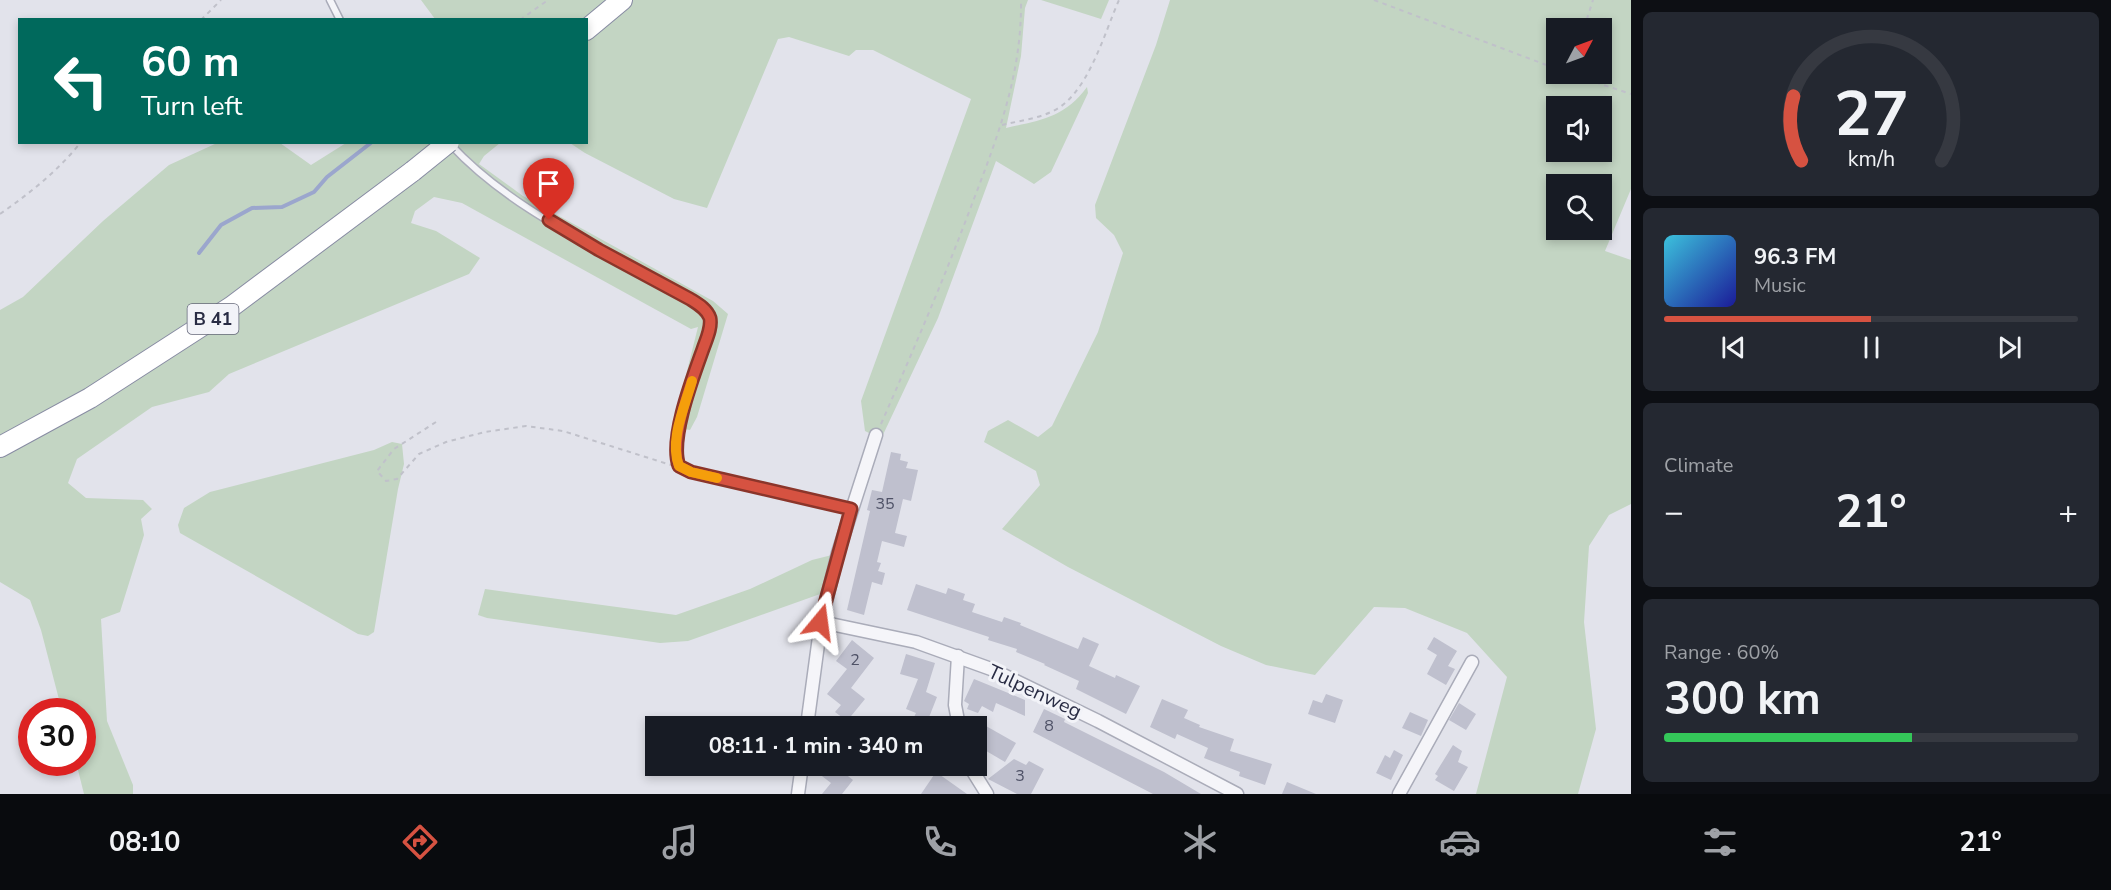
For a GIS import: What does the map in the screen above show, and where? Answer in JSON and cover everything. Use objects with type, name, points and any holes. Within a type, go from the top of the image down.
[{"type":"highway","points":[[588,28],[622,0]]},
{"type":"highway","name":"B 41","points":[[0,447],[90,398],[231,307],[446,144]]},
{"type":"street","points":[[808,716],[820,622],[851,509],[876,435]]},
{"type":"street","name":"Tulpenweg","points":[[820,622],[916,642],[991,669],[1098,720],[1236,794]]},
{"type":"street","points":[[957,716],[955,705],[958,656]]},
{"type":"street","points":[[1399,794],[1472,662]]},
{"type":"street","points":[[798,794],[800,776]]},
{"type":"street","points":[[976,776],[987,794]]},
{"type":"lane","points":[[330,0],[338,18]]},
{"type":"lane","points":[[450,144],[492,185],[515,200],[599,250],[703,307],[710,317],[710,327],[692,380],[678,433],[676,458],[679,466],[691,472],[851,509]]},
{"type":"path","points":[[203,18],[221,0]]},
{"type":"path","points":[[523,18],[548,0]]},
{"type":"path","points":[[876,435],[931,311],[1002,125],[1016,69],[1020,39],[1021,0]]},
{"type":"path","points":[[1002,125],[1052,112],[1069,101],[1086,76],[1119,0]]},
{"type":"path","points":[[1374,0],[1546,65]]},
{"type":"path","points":[[1587,18],[1593,0]]},
{"type":"path","points":[[1600,84],[1631,94]]},
{"type":"path","points":[[0,214],[41,185],[68,159],[79,144]]},
{"type":"path","points":[[436,422],[394,449],[377,471],[386,481],[397,479],[419,454],[446,442],[484,432],[526,426],[563,431],[663,464],[679,466]]},
{"type":"green space","points":[[421,0],[1028,0],[1025,8],[1021,56],[1006,128],[1051,116],[1070,105],[1087,87],[1088,93],[1051,172],[1034,184],[996,161],[938,318],[881,439],[865,431],[861,401],[971,99],[873,50],[856,50],[849,56],[789,37],[778,39],[707,208],[674,199],[572,144],[588,144],[588,18],[434,18]]},
{"type":"green space","points":[[1041,0],[1109,0],[1101,19]]},
{"type":"green space","points":[[1170,0],[1631,0],[1631,189],[1612,234],[1612,174],[1546,174],[1546,240],[1610,240],[1605,251],[1631,260],[1631,504],[1609,515],[1589,546],[1584,622],[1596,729],[1578,794],[1476,794],[1507,677],[1467,633],[1405,608],[1374,607],[1315,675],[1266,665],[1221,646],[1068,567],[1002,529],[1040,485],[1036,471],[984,442],[988,431],[1008,420],[1038,437],[1052,426],[1098,332],[1123,253],[1114,235],[1096,218],[1095,205],[1156,45]]},
{"type":"green space","points":[[215,144],[281,144],[311,165],[344,144],[499,144],[484,156],[479,164],[523,196],[713,301],[728,314],[697,417],[690,430],[673,427],[698,327],[691,329],[462,203],[434,197],[415,211],[411,223],[436,231],[480,258],[469,274],[229,374],[209,392],[152,407],[77,459],[68,483],[86,498],[143,500],[152,509],[141,519],[144,535],[120,612],[101,619],[107,721],[133,785],[133,794],[84,794],[80,776],[96,776],[96,698],[59,698],[41,630],[30,600],[0,582],[0,310],[23,297],[103,221],[169,165]]},
{"type":"green space","points":[[392,442],[402,444],[404,464],[374,632],[368,636],[358,634],[180,533],[178,525],[184,508],[210,492],[374,450]]},
{"type":"green space","points":[[832,555],[823,593],[688,641],[660,643],[478,615],[485,589],[676,615],[750,589],[812,560]]},
{"type":"building","points":[[891,452],[901,454],[900,460],[908,462],[906,468],[918,470],[911,501],[903,499],[895,533],[907,536],[904,547],[882,541],[877,562],[881,563],[878,571],[885,573],[882,585],[872,582],[864,615],[847,610],[870,511],[867,510],[872,490],[882,492]]},
{"type":"building","points":[[916,584],[946,594],[948,588],[965,594],[963,600],[975,604],[972,612],[1002,622],[1004,617],[1078,649],[1083,637],[1099,644],[1089,666],[1140,686],[1126,714],[1076,689],[1079,681],[1016,652],[1017,649],[988,640],[989,637],[907,610]]},
{"type":"building","points":[[1434,637],[1457,651],[1448,666],[1455,669],[1446,685],[1427,674],[1437,655],[1427,649]]},
{"type":"building","points":[[852,640],[874,658],[851,688],[865,699],[851,716],[840,716],[835,712],[841,705],[827,694],[847,669],[836,661]]},
{"type":"building","points":[[906,654],[935,663],[926,692],[937,697],[930,716],[914,716],[916,713],[906,709],[918,679],[900,674]]},
{"type":"building","points":[[974,679],[1025,700],[1025,716],[996,703],[993,712],[982,706],[978,713],[967,709],[969,704],[964,701]]},
{"type":"building","points":[[1326,694],[1343,700],[1335,723],[1308,714],[1313,700],[1322,703]]},
{"type":"building","points":[[1162,699],[1188,710],[1184,718],[1200,725],[1199,727],[1234,739],[1230,751],[1272,764],[1265,785],[1239,776],[1240,772],[1204,758],[1208,748],[1177,734],[1175,739],[1150,727]]},
{"type":"building","points":[[1459,703],[1476,714],[1466,730],[1449,720]]},
{"type":"building","points":[[1044,709],[1065,719],[1064,722],[1164,772],[1201,794],[1153,794],[1033,732]]},
{"type":"building","points":[[1410,712],[1428,720],[1421,736],[1402,728]]},
{"type":"building","points":[[987,727],[1016,743],[1005,762],[987,751]]},
{"type":"building","points":[[1453,745],[1462,751],[1458,762],[1468,767],[1454,791],[1435,780],[1438,776],[1435,774]]},
{"type":"building","points":[[1394,750],[1403,755],[1391,780],[1376,773],[1385,755],[1390,758]]},
{"type":"building","points":[[1014,759],[1026,765],[1029,761],[1044,769],[1031,794],[1017,794],[988,779]]},
{"type":"building","points":[[822,776],[848,776],[853,780],[842,794],[822,794],[831,783]]},
{"type":"building","points":[[933,776],[942,776],[967,794],[921,794]]},
{"type":"building","points":[[1287,782],[1316,794],[1282,794]]},
{"type":"waterway","points":[[199,253],[221,225],[252,208],[282,207],[314,192],[327,177],[369,144]]},
{"type":"slow traffic","points":[[692,381],[678,433],[676,458],[679,466],[691,472],[717,478]]},
{"type":"route","points":[[549,220],[690,299],[703,307],[710,317],[710,327],[692,380],[678,433],[676,458],[679,466],[691,472],[851,509],[820,622]]}]
